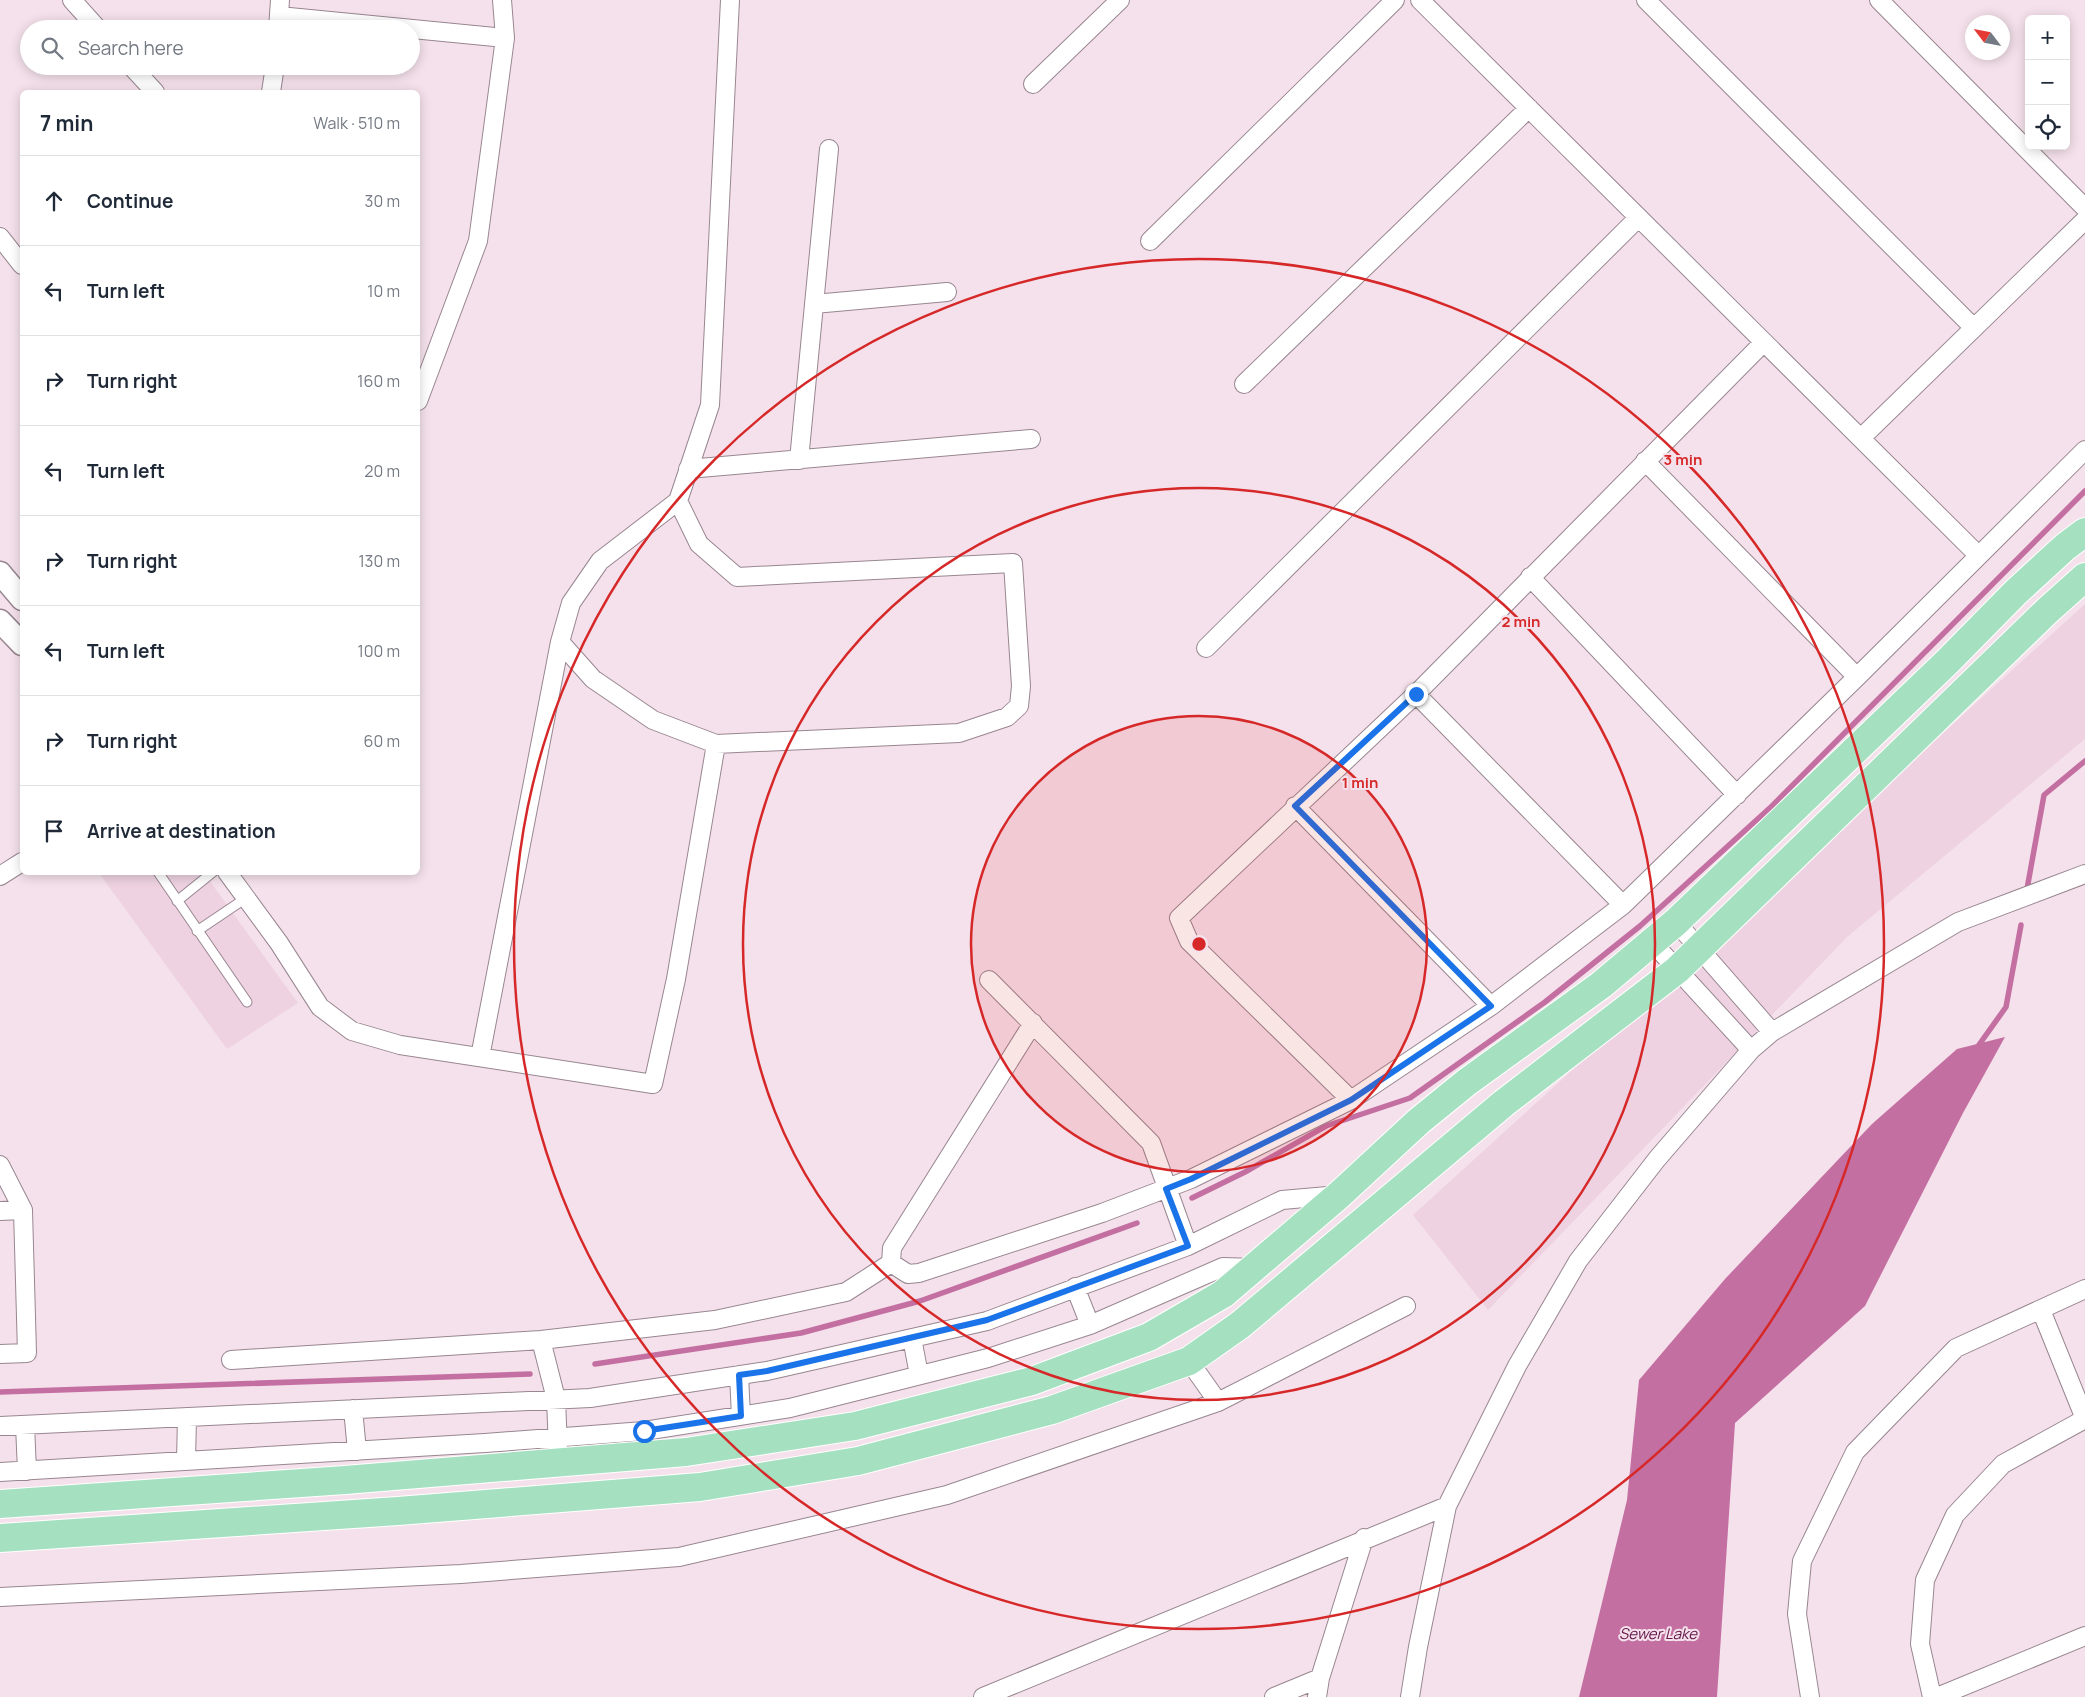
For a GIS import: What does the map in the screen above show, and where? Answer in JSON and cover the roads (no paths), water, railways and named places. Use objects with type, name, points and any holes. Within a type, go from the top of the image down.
[{"type":"main road","points":[[0,1504],[558,1450],[686,1452],[855,1426],[1032,1381],[1149,1337],[1223,1294],[1340,1195],[1419,1121],[1467,1082],[1601,985],[1676,922],[1947,662],[2016,592],[2065,547],[2085,532]]},
{"type":"main road","points":[[0,1538],[398,1511],[700,1487],[858,1461],[1052,1410],[1189,1361],[1240,1325],[1504,1103],[1677,970],[2048,610],[2085,577]]},
{"type":"street","points":[[420,396],[478,242],[505,38],[502,0]]},
{"type":"street","points":[[480,1057],[560,642],[571,603],[600,561],[678,501],[710,405],[730,0]]},
{"type":"street","points":[[1034,84],[1120,0]]},
{"type":"street","points":[[1150,241],[1395,0]]},
{"type":"street","points":[[1420,0],[1978,555]]},
{"type":"street","points":[[1646,0],[1974,328]]},
{"type":"street","points":[[1879,0],[2085,208]]},
{"type":"street","points":[[74,1],[90,20]]},
{"type":"street","points":[[279,15],[328,20]]},
{"type":"street","points":[[420,29],[505,38]]},
{"type":"street","points":[[139,75],[153,90]]},
{"type":"street","points":[[271,90],[274,75]]},
{"type":"street","points":[[1244,384],[1529,108]]},
{"type":"street","points":[[799,460],[829,149]]},
{"type":"street","points":[[1206,648],[1638,218]]},
{"type":"street","points":[[1861,438],[2085,220]]},
{"type":"street","points":[[0,237],[20,262]]},
{"type":"street","points":[[814,304],[947,292]]},
{"type":"street","points":[[1351,1100],[1189,941],[1179,918],[1295,806],[1416,694],[1764,342]]},
{"type":"street","points":[[688,469],[1031,439]]},
{"type":"street","points":[[891,1263],[908,1274],[919,1273],[1102,1213],[1191,1179],[1351,1100],[1491,1006],[1623,905],[1857,678],[2085,450]]},
{"type":"street","points":[[1645,461],[1857,678]]},
{"type":"street","points":[[560,642],[593,679],[653,720],[716,744],[959,733],[1007,717],[1019,706],[1021,686],[1013,562],[738,576],[699,544],[678,501]]},
{"type":"street","points":[[0,573],[20,597]]},
{"type":"street","points":[[1530,577],[1736,795]]},
{"type":"street","points":[[0,621],[20,642]]},
{"type":"street","points":[[1416,694],[1623,905]]},
{"type":"street","points":[[229,875],[320,1007],[352,1031],[400,1044],[653,1084],[676,979],[716,744]]},
{"type":"street","points":[[1295,806],[1491,1006]]},
{"type":"street","points":[[0,876],[20,863]]},
{"type":"street","points":[[1410,1697],[1446,1506],[1517,1366],[1578,1261],[1657,1160],[1751,1050],[1772,1032],[1958,922],[2085,874]]},
{"type":"street","points":[[1676,922],[1772,1032]]},
{"type":"street","points":[[1652,942],[1751,1050]]},
{"type":"street","points":[[989,980],[1151,1143],[1188,1246]]},
{"type":"street","points":[[891,1263],[892,1248],[1033,1023]]},
{"type":"street","points":[[0,1165],[23,1210],[27,1353],[0,1354]]},
{"type":"street","points":[[0,1426],[590,1398],[739,1375],[987,1320],[1188,1246],[1282,1200],[1340,1195]]},
{"type":"street","points":[[0,1211],[23,1210]]},
{"type":"street","points":[[231,1360],[541,1340],[715,1320],[846,1292],[891,1263]]},
{"type":"street","points":[[0,1472],[357,1451],[558,1450],[644,1431],[790,1408],[920,1376],[988,1358],[1090,1325],[1223,1267],[1255,1268]]},
{"type":"street","points":[[1075,1287],[1090,1325]]},
{"type":"street","points":[[1810,1697],[1797,1614],[1802,1561],[1855,1452],[1956,1348],[2085,1289]]},
{"type":"street","points":[[0,1597],[461,1574],[679,1557],[947,1495],[1218,1402],[1406,1306]]},
{"type":"street","points":[[1932,1697],[1920,1644],[1925,1580],[1956,1514],[2003,1464],[2085,1420],[2040,1310]]},
{"type":"street","points":[[912,1338],[920,1376]]},
{"type":"street","points":[[541,1340],[556,1399],[558,1450]]},
{"type":"street","points":[[1189,1361],[1218,1402]]},
{"type":"street","points":[[739,1375],[741,1416]]},
{"type":"street","points":[[353,1409],[357,1451]]},
{"type":"street","points":[[186,1461],[187,1417]]},
{"type":"street","points":[[25,1425],[27,1471]]},
{"type":"street","points":[[983,1697],[1364,1538],[1446,1506]]},
{"type":"street","points":[[1318,1697],[1320,1678],[1364,1538]]},
{"type":"street","points":[[1938,1697],[2085,1636]]},
{"type":"street","points":[[1274,1697],[1320,1678]]},
{"type":"lane","points":[[160,875],[247,1002]]},
{"type":"lane","points":[[177,901],[209,875]]},
{"type":"lane","points":[[197,931],[246,898]]},
{"type":"water","name":"Sewer Lake","points":[[2005,1037],[1963,1113],[1865,1306],[1735,1423],[1717,1697],[1579,1697],[1627,1500],[1639,1380],[1725,1279],[1872,1124],[1957,1049]]},
{"type":"waterway","points":[[1192,1198],[1245,1172],[1326,1126],[1410,1098],[1545,1002],[1640,926],[1772,806],[2085,491]]},
{"type":"waterway","points":[[2027,889],[2044,795],[2085,761]]},
{"type":"waterway","points":[[1976,1049],[2006,1007],[2021,925]]},
{"type":"waterway","points":[[595,1364],[801,1333],[920,1301],[1137,1223]]},
{"type":"waterway","points":[[0,1392],[530,1374]]}]
